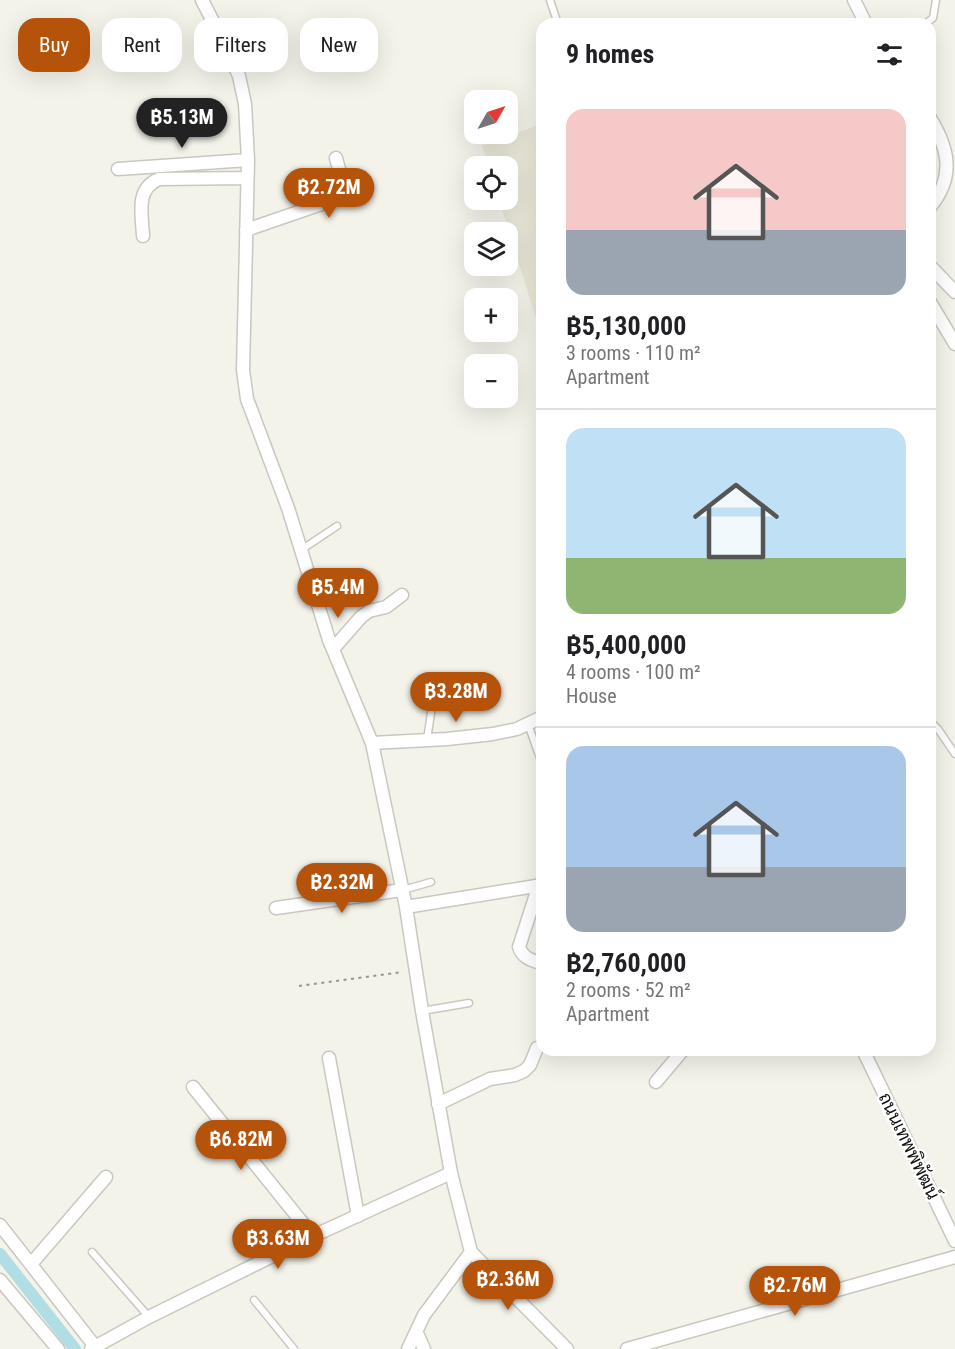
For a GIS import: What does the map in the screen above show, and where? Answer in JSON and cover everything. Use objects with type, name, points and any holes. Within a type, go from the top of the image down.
[{"type":"street","points":[[202,0],[238,76],[245,104],[248,160],[243,370],[247,399],[288,508],[333,649],[372,743],[406,907],[451,1173],[471,1252],[567,1349]]},
{"type":"street","points":[[854,0],[863,18]]},
{"type":"street","points":[[936,128],[948,158],[944,183],[936,200]]},
{"type":"street","points":[[246,230],[342,197],[345,191],[336,158]]},
{"type":"street","points":[[118,169],[248,160]]},
{"type":"street","points":[[143,236],[141,202],[145,190],[151,183],[159,179],[247,178]]},
{"type":"street","points":[[936,272],[955,292]]},
{"type":"street","points":[[936,312],[955,344]]},
{"type":"street","points":[[333,649],[361,617],[369,611],[386,607],[402,595]]},
{"type":"street","points":[[372,743],[493,734],[517,729],[536,720]]},
{"type":"street","points":[[406,907],[536,886]]},
{"type":"street","points":[[276,908],[402,890]]},
{"type":"street","points":[[536,897],[519,947],[521,953],[536,962]]},
{"type":"street","points":[[438,1104],[490,1079],[515,1075],[524,1071],[530,1065],[536,1050]]},
{"type":"street","points":[[656,1083],[678,1056]]},
{"type":"street","name":"ถนนเทพพิพัฒน์","points":[[866,1056],[955,1241]]},
{"type":"street","points":[[329,1058],[358,1216]]},
{"type":"street","points":[[194,1087],[313,1236]]},
{"type":"street","points":[[0,1225],[94,1348],[149,1317],[313,1236],[451,1173]]},
{"type":"street","points":[[31,1264],[106,1177]]},
{"type":"street","points":[[408,1349],[424,1314],[471,1252]]},
{"type":"street","points":[[627,1349],[955,1257]]},
{"type":"street","points":[[0,1280],[58,1349]]},
{"type":"street","points":[[417,1333],[424,1349]]},
{"type":"lane","points":[[550,0],[556,18]]},
{"type":"lane","points":[[933,18],[936,0]]},
{"type":"lane","points":[[301,550],[337,525]]},
{"type":"lane","points":[[428,740],[432,706]]},
{"type":"lane","points":[[528,723],[536,746]]},
{"type":"lane","points":[[936,727],[955,754]]},
{"type":"lane","points":[[402,890],[431,882]]},
{"type":"lane","points":[[422,1011],[470,1003]]},
{"type":"lane","points":[[92,1252],[149,1317]]},
{"type":"lane","points":[[254,1300],[294,1349]]},
{"type":"path","points":[[299,986],[416,970]]},
{"type":"shaded area","points":[[536,126],[536,318],[518,261],[518,222],[506,222],[502,210],[518,210],[518,156],[486,156],[482,146],[518,144],[518,133]]},
{"type":"waterway","points":[[0,1254],[75,1349]]}]
